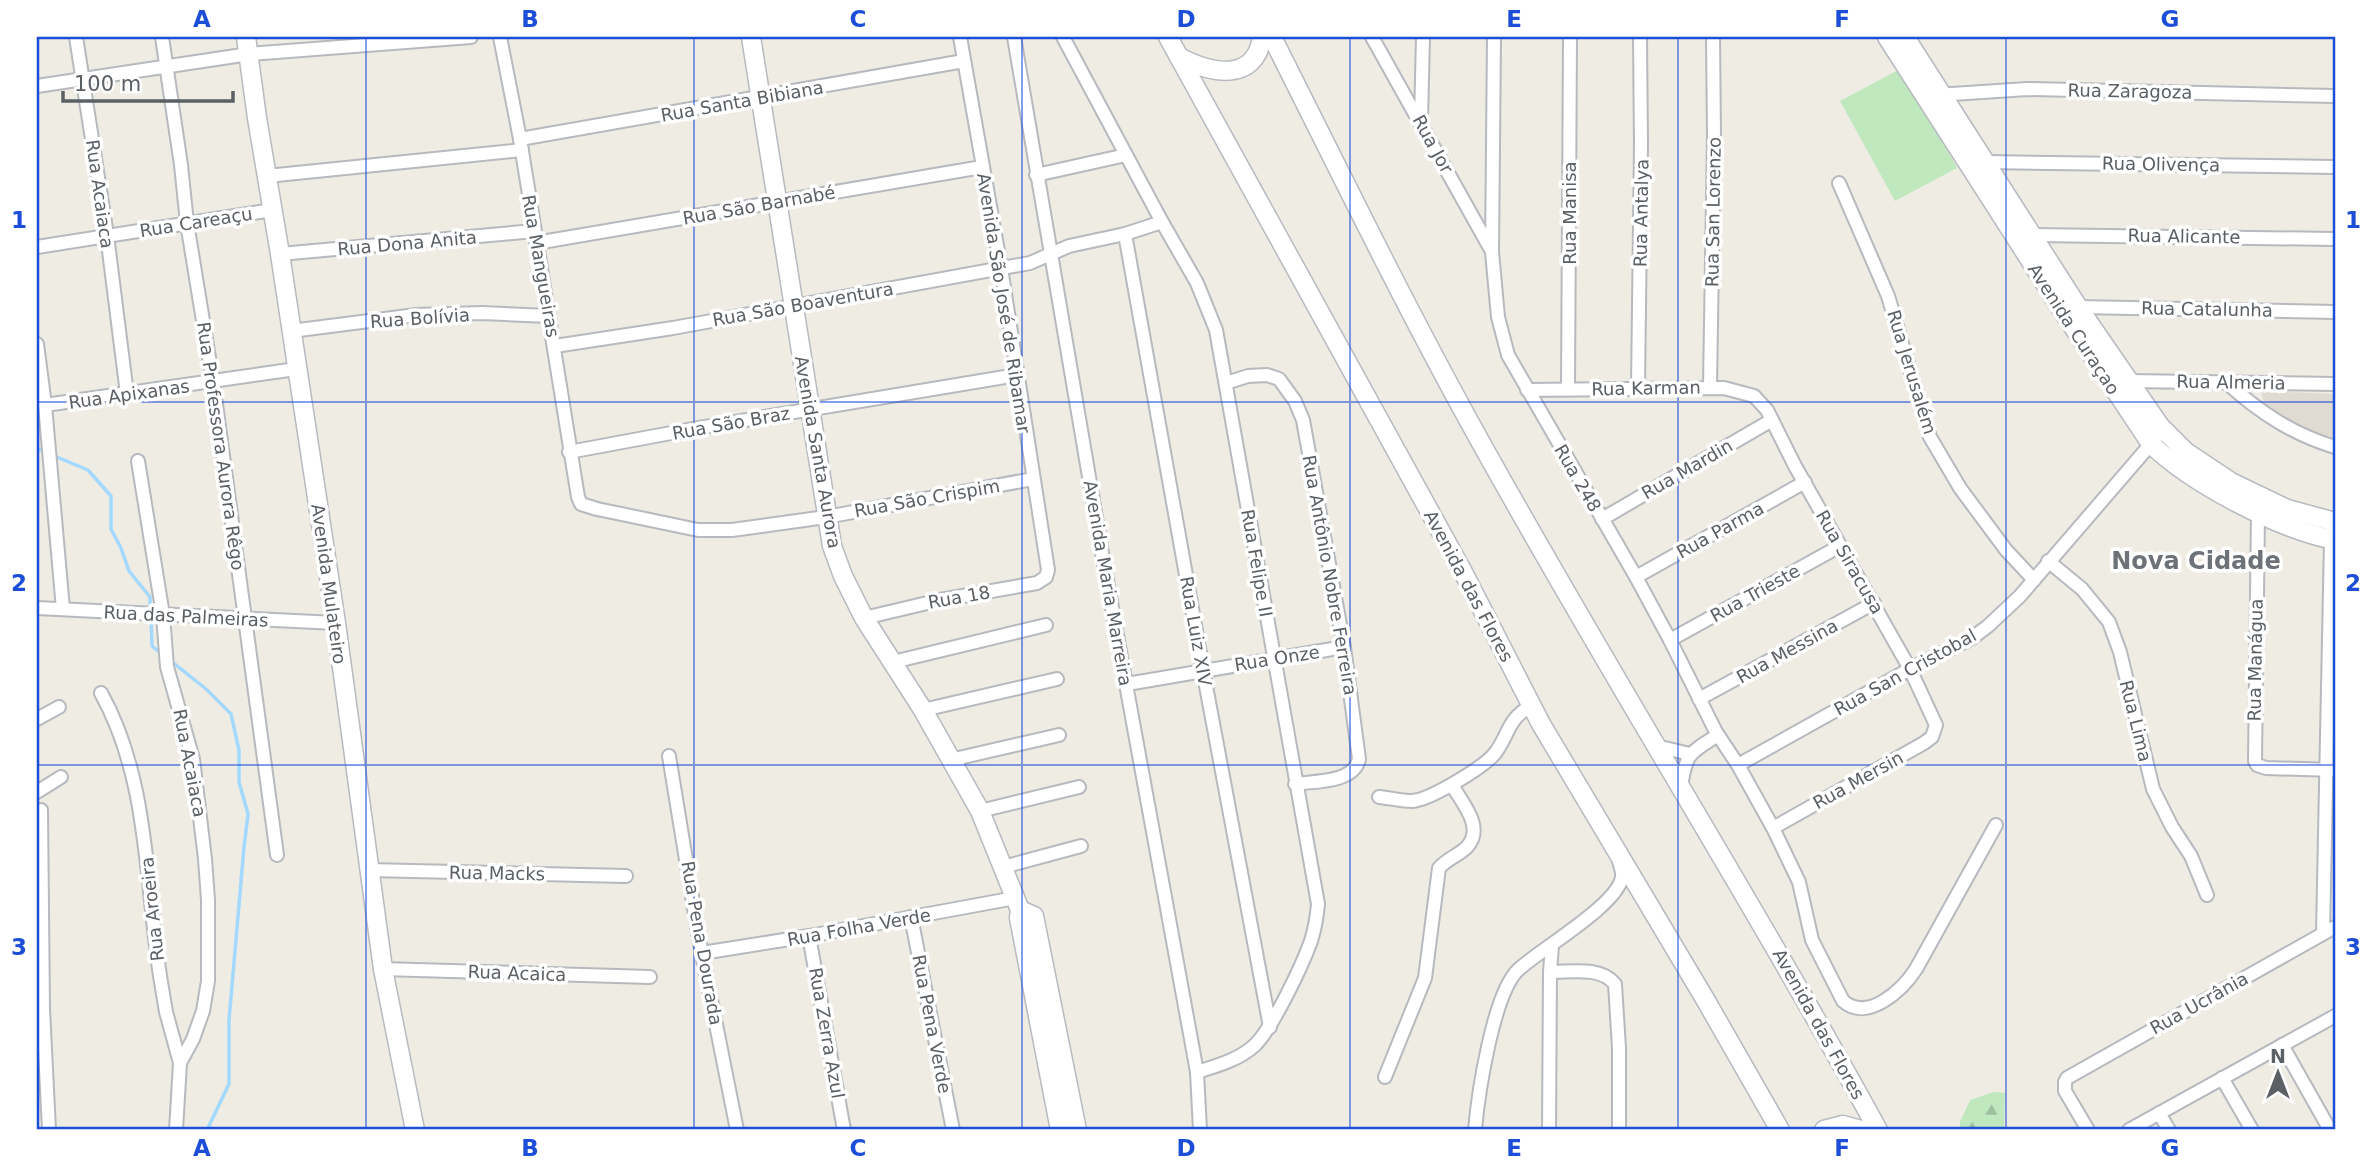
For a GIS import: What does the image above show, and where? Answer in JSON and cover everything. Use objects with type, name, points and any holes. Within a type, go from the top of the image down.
[{"type":"main road","name":"Avenida Santa Aurora","points":[[751,37],[826,517],[836,558],[864,618],[923,710],[980,811],[1018,904]]},
{"type":"main road","name":"Avenida das Flores","points":[[1168,37],[1456,560],[1532,705],[1780,1130]]},
{"type":"main road","points":[[1179,57],[1198,67],[1218,71],[1242,69],[1253,59],[1262,37]]},
{"type":"main road","name":"Avenida das Flores","points":[[1272,37],[1470,423],[1655,746],[1787,966],[1878,1130]]},
{"type":"main road","name":"Avenida Curaçao","points":[[1886,37],[1986,162],[2127,381],[2164,430],[2186,452],[2208,468],[2258,497],[2287,509],[2335,522]]},
{"type":"main road","name":"Avenida Curaçao","points":[[1905,37],[1934,97],[2078,335],[2151,444],[2162,455],[2201,481],[2258,513],[2333,540]]},
{"type":"main road","name":"Avenida Mulateiro","points":[[248,45],[336,623],[383,969],[415,1130]]},
{"type":"main road","points":[[1018,904],[1060,1130]]},
{"type":"main road","points":[[1018,904],[1034,916],[1077,1130]]},
{"type":"main road","points":[[1824,1130],[1843,1125],[1861,1130]]},
{"type":"street","name":"Rua Acaiaca","points":[[76,37],[107,235],[127,394]]},
{"type":"street","name":"Rua Professora Aurora Rêgo","points":[[162,37],[187,223],[213,382],[277,855]]},
{"type":"street","points":[[37,86],[167,66],[248,45],[471,37]]},
{"type":"street","name":"Rua Mangueiras","points":[[500,37],[521,145],[578,497]]},
{"type":"street","name":"Avenida São José de Ribamar","points":[[960,37],[1001,268],[1048,570]]},
{"type":"street","name":"Avenida Maria Marreira","points":[[1014,37],[1050,256],[1197,1072],[1200,1130]]},
{"type":"street","name":"Rua Felipe II","points":[[1063,37],[1209,308],[1221,352],[1318,904],[1311,942],[1270,1027],[1254,1046],[1231,1061],[1197,1072]]},
{"type":"street","name":"Rua Jor","points":[[1372,37],[1492,252]]},
{"type":"street","points":[[1421,121],[1423,37]]},
{"type":"street","name":"Rua 248","points":[[1494,37],[1492,252],[1502,338],[1527,390],[1636,578],[1718,735],[1773,828],[1799,882],[1812,940],[1843,1001],[1850,1007],[1867,1008],[1904,987],[1996,825]]},
{"type":"street","name":"Rua Manisa","points":[[1568,389],[1570,37]]},
{"type":"street","name":"Rua Antalya","points":[[1638,388],[1642,144],[1640,37]]},
{"type":"street","name":"Rua San Lorenzo","points":[[1710,387],[1713,37]]},
{"type":"street","name":"Rua Santa Bibiana","points":[[267,176],[521,145],[964,61]]},
{"type":"street","name":"Rua Zaragoza","points":[[1934,97],[2027,89],[2335,96]]},
{"type":"street","points":[[1036,175],[1126,155]]},
{"type":"street","name":"Rua Olivença","points":[[1986,162],[2335,167]]},
{"type":"street","name":"Rua São Barnabé","points":[[535,237],[777,202],[982,167]]},
{"type":"street","name":"Rua Jerusalém","points":[[1839,183],[1888,296],[1930,437],[1960,488],[2006,550],[2034,580]]},
{"type":"street","name":"Rua Careaçu","points":[[37,247],[272,210]]},
{"type":"street","name":"Rua São Boaventura","points":[[555,346],[673,328],[1030,263],[1069,246],[1125,234],[1162,222]]},
{"type":"street","name":"Rua Luiz XIV","points":[[1125,234],[1270,1027]]},
{"type":"street","name":"Rua Alicante","points":[[2034,235],[2335,239]]},
{"type":"street","name":"Rua Dona Anita","points":[[280,254],[535,237]]},
{"type":"street","name":"Rua Catalunha","points":[[2078,307],[2335,312]]},
{"type":"street","name":"Rua Bolívia","points":[[291,331],[416,315],[481,313],[549,316]]},
{"type":"street","points":[[37,344],[46,405],[63,610]]},
{"type":"street","name":"Rua Apixanas","points":[[46,405],[296,369]]},
{"type":"street","name":"Rua São Braz","points":[[569,452],[1017,375]]},
{"type":"street","name":"Rua Antônio Nobre Ferreira","points":[[1226,383],[1248,376],[1267,375],[1279,379],[1295,401],[1309,451],[1343,647],[1359,760],[1357,766],[1349,775],[1295,784]]},
{"type":"street","name":"Rua Almeria","points":[[2127,381],[2335,384]]},
{"type":"street","points":[[2226,382],[2274,421],[2308,439],[2335,447]]},
{"type":"street","name":"Rua Karman","points":[[1527,390],[1710,387],[1746,393],[1761,402]]},
{"type":"street","name":"Rua Siracusa","points":[[1761,402],[1910,668],[1936,725]]},
{"type":"street","name":"Rua Mardin","points":[[1602,519],[1772,420]]},
{"type":"street","name":"Rua San Cristobal","points":[[1738,765],[1910,668],[1972,638],[2020,597],[2048,561],[2164,430]]},
{"type":"street","name":"Rua Acaiaca","points":[[138,461],[163,615],[167,667],[193,759],[202,818],[208,900],[208,981],[203,1011],[193,1040],[180,1063]]},
{"type":"street","name":"Rua São Crispim","points":[[578,497],[587,507],[698,530],[732,530],[826,517],[1033,479]]},
{"type":"street","name":"Rua Parma","points":[[1636,578],[1805,482]]},
{"type":"street","name":"Rua Manágua","points":[[2258,513],[2254,731],[2257,765],[2266,768],[2330,769]]},
{"type":"street","points":[[2323,933],[2330,769],[2333,540]]},
{"type":"street","name":"Rua Trieste","points":[[1670,640],[1840,546]]},
{"type":"street","name":"Rua Lima","points":[[2048,561],[2082,589],[2109,622],[2120,652],[2153,789],[2172,827],[2191,856],[2207,895]]},
{"type":"street","name":"Rua 18","points":[[864,618],[940,600],[1037,583],[1046,577],[1048,570]]},
{"type":"street","name":"Rua Messina","points":[[1699,699],[1874,603]]},
{"type":"street","name":"Rua das Palmeiras","points":[[37,608],[336,623]]},
{"type":"street","points":[[892,662],[1046,625]]},
{"type":"street","name":"Rua Onze","points":[[1127,684],[1343,647]]},
{"type":"street","points":[[923,710],[1057,679]]},
{"type":"street","name":"Rua Aroeira","points":[[101,693],[116,720],[136,792],[161,982],[180,1063],[176,1130]]},
{"type":"street","points":[[1380,797],[1413,801],[1452,785],[1495,754],[1516,715],[1532,705]]},
{"type":"street","points":[[37,719],[59,707]]},
{"type":"street","name":"Rua Mersin","points":[[1773,828],[1924,743],[1932,737],[1936,725]]},
{"type":"street","points":[[950,760],[1059,735]]},
{"type":"street","points":[[1681,787],[1683,770],[1690,754],[1718,735]]},
{"type":"street","points":[[1655,746],[1690,754]]},
{"type":"street","name":"Rua Pena Dourada","points":[[669,756],[702,953],[737,1130]]},
{"type":"street","points":[[37,792],[61,777]]},
{"type":"street","points":[[1385,1077],[1424,978],[1439,868],[1467,847],[1473,833],[1474,825],[1452,785]]},
{"type":"street","points":[[980,811],[1079,787]]},
{"type":"street","points":[[41,810],[40,1009],[49,1130]]},
{"type":"street","points":[[1003,867],[1081,846]]},
{"type":"street","points":[[1475,1130],[1488,1047],[1503,994],[1517,971],[1552,946],[1612,895],[1622,876],[1617,853]]},
{"type":"street","name":"Rua Macks","points":[[368,870],[626,876]]},
{"type":"street","points":[[1612,895],[1623,892],[1632,894],[1657,921]]},
{"type":"street","name":"Rua Folha Verde","points":[[702,953],[912,917],[1018,904]]},
{"type":"street","name":"Rua Pena Verde","points":[[912,917],[953,1130]]},
{"type":"street","name":"Rua Ucrânia","points":[[2088,1130],[2065,1091],[2065,1082],[2335,927]]},
{"type":"street","name":"Rua Zerra Azul","points":[[809,936],[844,1130]]},
{"type":"street","points":[[1549,1130],[1552,946]]},
{"type":"street","name":"Rua Acaica","points":[[383,969],[650,976]]},
{"type":"street","points":[[1550,972],[1592,971],[1609,977],[1615,984],[1619,1048],[1619,1130]]},
{"type":"street","points":[[2129,1130],[2335,1016]]},
{"type":"street","points":[[2282,1045],[2330,1130]]},
{"type":"street","points":[[2222,1078],[2252,1130]]},
{"type":"street","points":[[2159,1113],[2169,1130]]},
{"type":"shaded area","points":[[2261,391],[2335,394],[2335,438],[2313,432],[2265,407]]},
{"type":"green space","points":[[1902,68],[1957,168],[1895,201],[1840,101]]},
{"type":"green space","points":[[1994,1092],[2005,1093],[2004,1130],[1960,1130],[1960,1122],[1970,1100]]},
{"type":"waterway","points":[[37,448],[45,452]]},
{"type":"waterway","points":[[52,455],[88,470],[111,496],[111,529],[129,571],[150,597],[150,610]]},
{"type":"waterway","points":[[151,617],[152,646],[162,654]]},
{"type":"waterway","points":[[171,661],[206,689],[231,714],[239,750],[239,782],[248,814],[229,1020],[229,1084],[207,1130]]},
{"type":"district","name":"Nova Cidade","points":[[2196,561]]}]
